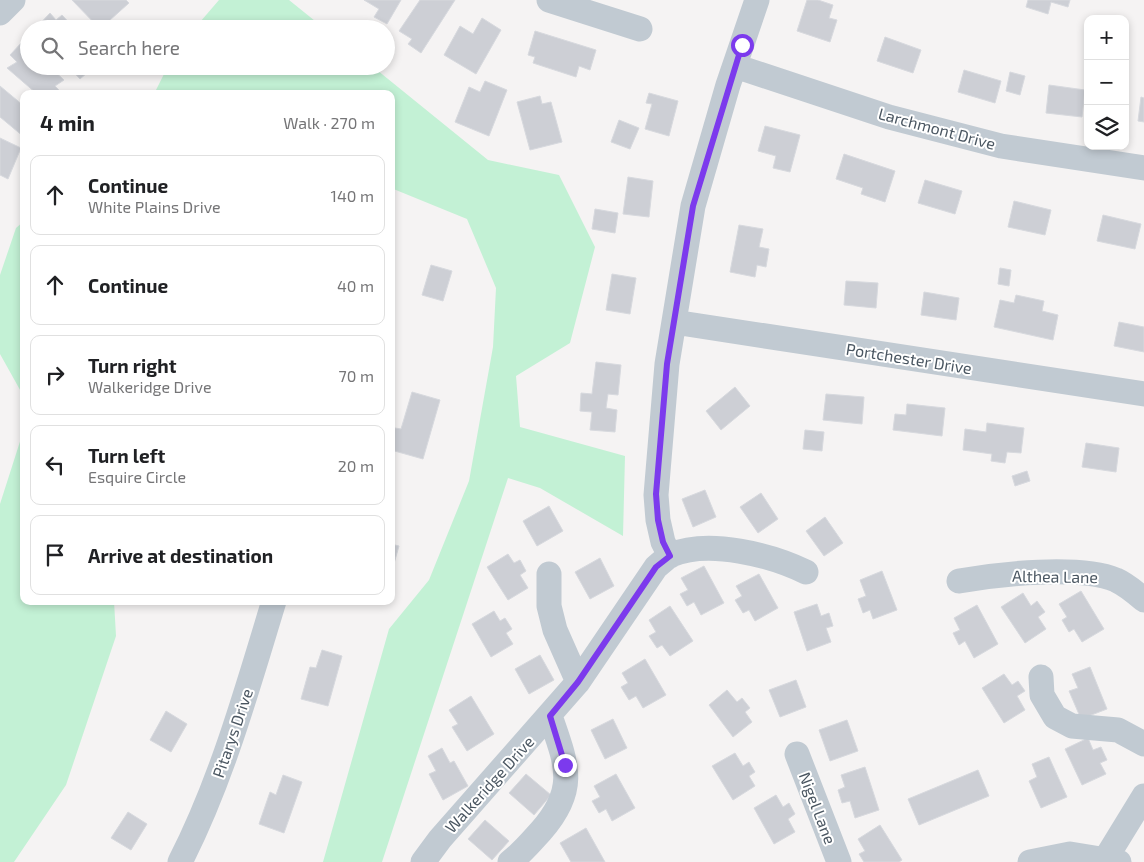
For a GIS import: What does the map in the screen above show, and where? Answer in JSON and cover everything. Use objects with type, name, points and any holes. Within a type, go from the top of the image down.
[{"type":"street","points":[[0,13],[13,0]]},
{"type":"street","points":[[550,0],[640,29]]},
{"type":"street","points":[[758,0],[735,66],[693,206],[667,364],[656,494],[658,520],[663,542],[670,556],[707,549],[738,551],[787,563],[806,572]]},
{"type":"street","name":"Larchmont Drive","points":[[735,66],[889,117],[1001,146],[1144,168]]},
{"type":"street","name":"Portchester Drive","points":[[674,322],[1144,394]]},
{"type":"street","name":"Walkeridge Drive","points":[[423,862],[440,838],[550,716],[578,682],[656,567],[670,556]]},
{"type":"street","name":"Althea Lane","points":[[959,581],[1031,572],[1096,574],[1116,580],[1131,588],[1144,600]]},
{"type":"street","points":[[549,574],[549,606],[555,630],[578,682]]},
{"type":"street","name":"Pitarys Drive","points":[[180,862],[200,823],[273,605]]},
{"type":"street","points":[[1041,677],[1042,695],[1055,716],[1072,726],[1118,730],[1144,744]]},
{"type":"street","points":[[510,862],[551,819],[564,796],[565,765],[550,716]]},
{"type":"street","name":"Nigel Lane","points":[[797,754],[839,862]]},
{"type":"street","points":[[1030,862],[1070,854],[1112,860],[1144,796]]},
{"type":"green space","points":[[219,0],[289,0],[314,20],[202,20]]},
{"type":"green space","points":[[164,75],[383,75],[488,160],[559,175],[595,247],[570,343],[516,376],[520,427],[625,456],[623,536],[540,488],[508,478],[382,862],[323,862],[389,629],[429,580],[469,481],[493,347],[496,288],[467,219],[395,190],[395,90],[156,90]]},
{"type":"green space","points":[[20,224],[20,390],[0,354],[0,275],[16,228]]},
{"type":"green space","points":[[20,442],[20,605],[114,605],[116,636],[66,785],[14,862],[0,862],[0,504]]},
{"type":"building","points":[[72,0],[126,0],[129,3],[110,20],[91,20]]},
{"type":"building","points":[[364,0],[401,0],[389,20],[380,20],[374,17],[379,9]]},
{"type":"building","points":[[420,0],[455,0],[421,53],[408,44],[412,39],[399,31]]},
{"type":"building","points":[[807,0],[818,0],[833,5],[829,18],[837,20],[830,42],[797,31]]},
{"type":"building","points":[[1028,0],[1070,0],[1068,7],[1051,2],[1048,14],[1026,7]]},
{"type":"building","points":[[50,13],[56,20],[43,20]]},
{"type":"building","points":[[62,15],[67,20],[56,20]]},
{"type":"building","points":[[482,18],[501,30],[476,74],[444,55],[460,26],[473,34]]},
{"type":"building","points":[[535,31],[596,50],[590,70],[579,66],[576,77],[533,63],[535,57],[528,55]]},
{"type":"building","points":[[885,37],[921,50],[913,73],[877,61]]},
{"type":"building","points":[[20,44],[20,75],[59,75],[64,80],[55,86],[59,90],[32,90],[7,68],[17,62],[10,55]]},
{"type":"building","points":[[964,70],[1001,81],[995,103],[958,92]]},
{"type":"building","points":[[1010,72],[1025,76],[1020,95],[1006,91]]},
{"type":"building","points":[[76,75],[85,75],[80,79]]},
{"type":"building","points":[[485,81],[507,90],[489,136],[455,122],[469,87],[480,92]]},
{"type":"building","points":[[1049,85],[1084,90],[1082,117],[1046,113]]},
{"type":"building","points":[[0,86],[20,103],[20,134],[0,117]]},
{"type":"building","points":[[649,93],[678,101],[669,136],[645,129],[652,104],[646,103]]},
{"type":"building","points":[[540,96],[542,104],[551,102],[562,142],[530,150],[517,102]]},
{"type":"building","points":[[1141,97],[1144,98],[1144,122],[1138,121]]},
{"type":"building","points":[[619,120],[639,128],[630,149],[611,142]]},
{"type":"building","points":[[765,126],[800,135],[790,172],[773,168],[776,156],[758,151]]},
{"type":"building","points":[[0,138],[20,148],[20,150],[8,179],[0,175]]},
{"type":"building","points":[[844,154],[895,171],[885,202],[861,194],[863,188],[836,179]]},
{"type":"building","points":[[628,177],[653,181],[649,217],[623,214]]},
{"type":"building","points":[[925,180],[962,191],[955,214],[918,203]]},
{"type":"building","points":[[1014,201],[1051,210],[1045,235],[1008,227]]},
{"type":"building","points":[[595,209],[618,213],[615,233],[592,229]]},
{"type":"building","points":[[1103,215],[1141,224],[1135,249],[1097,241]]},
{"type":"building","points":[[739,225],[763,229],[759,247],[769,249],[766,267],[757,265],[755,277],[730,272]]},
{"type":"building","points":[[431,265],[452,271],[443,301],[422,295]]},
{"type":"building","points":[[1000,268],[1011,270],[1009,286],[998,284]]},
{"type":"building","points":[[612,274],[636,278],[630,314],[606,310]]},
{"type":"building","points":[[846,281],[878,283],[876,308],[844,305]]},
{"type":"building","points":[[924,292],[959,298],[956,320],[921,315]]},
{"type":"building","points":[[1016,295],[1044,301],[1042,311],[1058,315],[1053,340],[994,327],[1000,300],[1014,303]]},
{"type":"building","points":[[1119,322],[1144,327],[1144,352],[1114,346]]},
{"type":"building","points":[[596,362],[621,365],[618,395],[608,394],[606,408],[617,410],[615,432],[590,430],[592,412],[580,411],[581,393],[592,394]]},
{"type":"building","points":[[735,387],[750,406],[721,430],[706,411]]},
{"type":"building","points":[[412,392],[440,400],[423,459],[395,451],[395,428],[401,429]]},
{"type":"building","points":[[826,394],[864,397],[862,424],[823,420]]},
{"type":"building","points":[[907,404],[945,408],[942,436],[893,430],[895,414],[906,415]]},
{"type":"building","points":[[987,423],[1024,428],[1021,453],[1007,452],[1005,463],[991,461],[992,454],[963,450],[965,429],[986,432]]},
{"type":"building","points":[[805,430],[824,432],[822,451],[803,449]]},
{"type":"building","points":[[1086,443],[1119,448],[1116,472],[1082,467]]},
{"type":"building","points":[[1027,471],[1030,481],[1015,486],[1012,476]]},
{"type":"building","points":[[705,490],[716,517],[693,527],[682,499]]},
{"type":"building","points":[[761,493],[778,519],[758,533],[740,507]]},
{"type":"building","points":[[549,506],[563,531],[537,546],[523,521]]},
{"type":"building","points":[[825,517],[843,543],[824,556],[806,531]]},
{"type":"building","points":[[395,545],[399,546],[395,560]]},
{"type":"building","points":[[508,554],[514,563],[520,560],[526,571],[520,575],[528,588],[508,600],[487,567]]},
{"type":"building","points":[[600,558],[614,586],[590,599],[575,572]]},
{"type":"building","points":[[704,566],[724,603],[701,615],[694,602],[687,606],[680,594],[688,590],[681,578]]},
{"type":"building","points":[[882,571],[897,610],[873,619],[870,610],[863,613],[858,599],[866,596],[860,580]]},
{"type":"building","points":[[759,574],[778,608],[755,621],[749,610],[743,613],[735,600],[742,596],[736,586]]},
{"type":"building","points":[[1081,591],[1104,629],[1082,642],[1074,629],[1069,632],[1062,620],[1067,617],[1059,604]]},
{"type":"building","points":[[1023,593],[1031,606],[1037,601],[1045,612],[1038,617],[1046,629],[1025,643],[1001,607]]},
{"type":"building","points":[[817,604],[821,616],[829,613],[833,626],[826,628],[831,642],[807,651],[794,612]]},
{"type":"building","points":[[977,605],[998,644],[974,658],[965,641],[959,645],[953,633],[960,630],[954,618]]},
{"type":"building","points":[[670,606],[693,641],[670,656],[662,645],[657,648],[649,636],[656,632],[649,620]]},
{"type":"building","points":[[494,611],[500,621],[505,618],[512,629],[506,633],[513,644],[491,657],[472,624]]},
{"type":"building","points":[[322,650],[342,656],[328,706],[301,699],[310,667],[316,668]]},
{"type":"building","points":[[540,655],[554,680],[529,694],[515,669]]},
{"type":"building","points":[[645,659],[666,695],[643,708],[636,696],[629,700],[621,687],[628,683],[622,673]]},
{"type":"building","points":[[1090,667],[1107,709],[1081,719],[1069,691],[1078,688],[1072,674]]},
{"type":"building","points":[[1004,674],[1012,685],[1018,681],[1025,691],[1017,696],[1025,710],[1004,723],[982,688]]},
{"type":"building","points":[[796,680],[806,707],[780,717],[769,690]]},
{"type":"building","points":[[727,690],[737,702],[742,698],[750,708],[745,712],[752,722],[733,737],[709,705]]},
{"type":"building","points":[[471,696],[494,734],[467,751],[452,727],[458,724],[449,710]]},
{"type":"building","points":[[166,711],[187,724],[171,752],[150,740]]},
{"type":"building","points":[[613,719],[627,748],[605,759],[591,730]]},
{"type":"building","points":[[847,720],[858,751],[830,761],[819,730]]},
{"type":"building","points":[[1088,738],[1093,750],[1101,747],[1107,760],[1100,763],[1106,774],[1082,785],[1065,749]]},
{"type":"building","points":[[442,748],[450,763],[454,761],[468,786],[443,800],[429,774],[436,771],[428,756]]},
{"type":"building","points":[[735,753],[743,766],[749,762],[755,772],[749,776],[755,786],[733,800],[712,766]]},
{"type":"building","points":[[1049,757],[1067,797],[1041,808],[1029,781],[1037,777],[1032,764]]},
{"type":"building","points":[[865,767],[879,810],[855,818],[850,801],[842,803],[838,790],[845,787],[841,775]]},
{"type":"building","points":[[978,770],[989,796],[919,825],[908,799]]},
{"type":"building","points":[[526,774],[551,795],[534,815],[509,793]]},
{"type":"building","points":[[616,774],[635,808],[612,821],[606,809],[599,813],[592,801],[600,797],[594,786]]},
{"type":"building","points":[[283,775],[302,782],[284,833],[259,824],[270,792],[276,795]]},
{"type":"building","points":[[776,795],[783,807],[789,803],[795,814],[788,819],[795,832],[774,844],[754,808]]},
{"type":"building","points":[[128,812],[147,824],[131,850],[111,838]]},
{"type":"building","points":[[485,820],[509,841],[492,860],[468,839]]},
{"type":"building","points":[[880,825],[902,860],[899,862],[864,862],[859,854],[865,851],[858,839]]},
{"type":"building","points":[[586,828],[605,862],[571,862],[560,843]]},
{"type":"route","points":[[565,765],[550,716],[578,682],[609,633],[656,567],[670,556],[663,542],[658,520],[656,494],[667,364],[693,206],[728,85],[742,45]]}]
